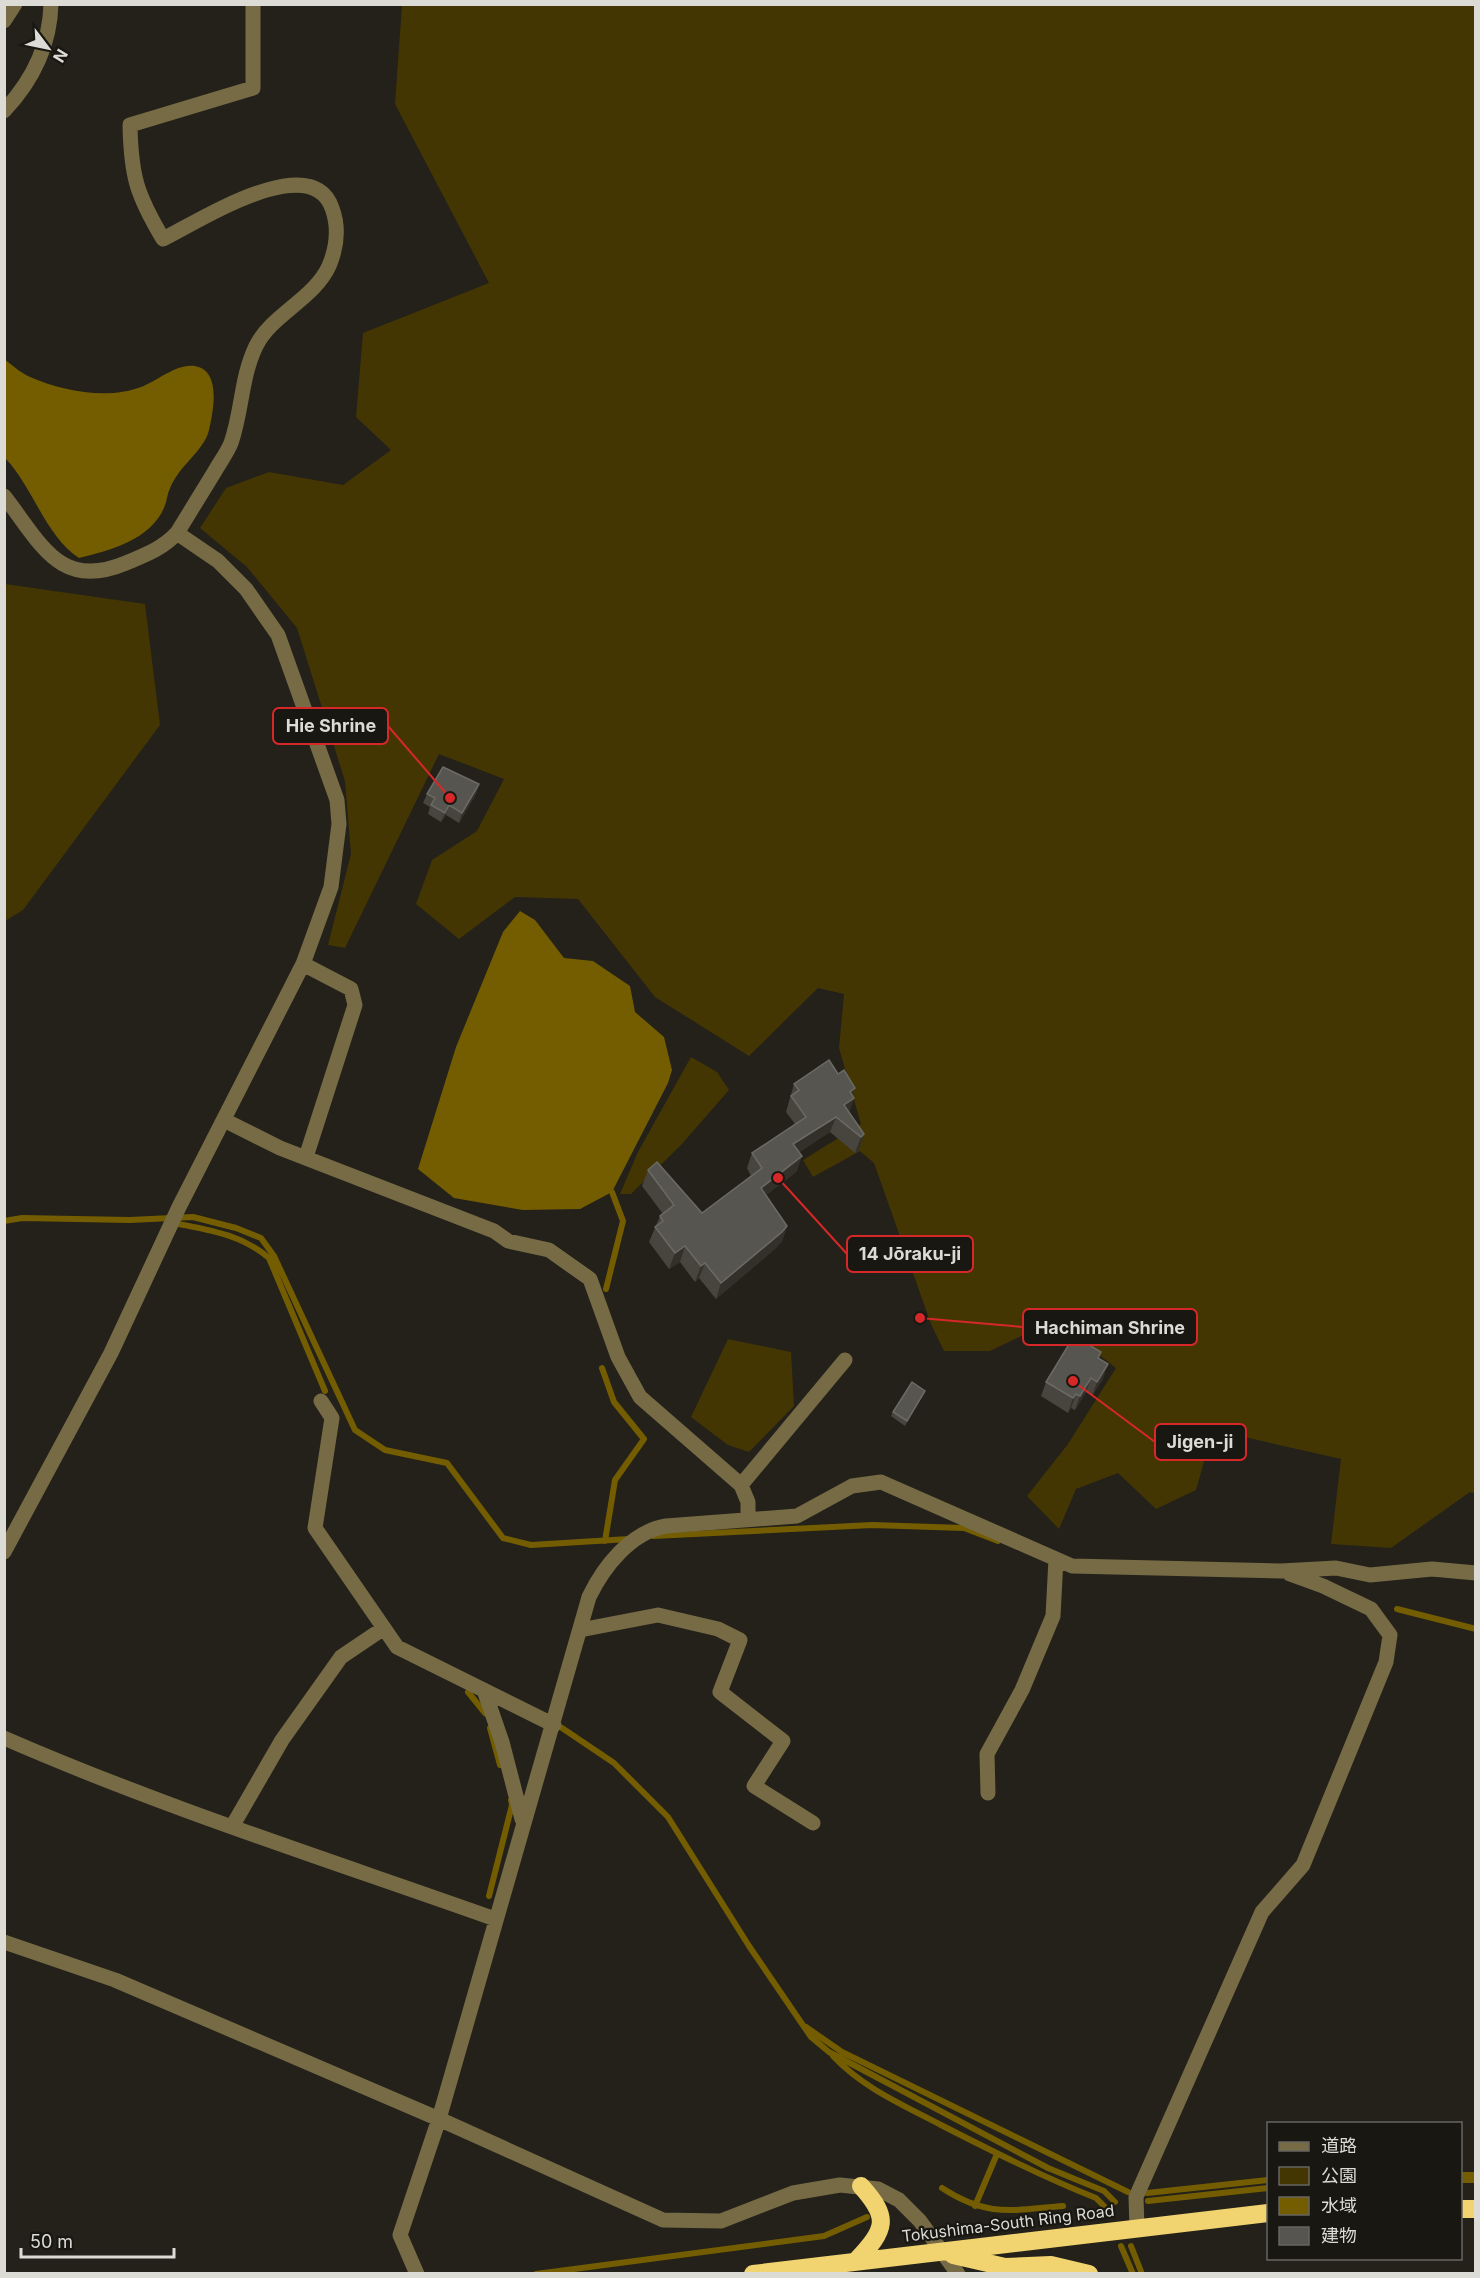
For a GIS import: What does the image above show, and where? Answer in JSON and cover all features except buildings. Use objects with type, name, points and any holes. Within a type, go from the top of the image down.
[{"type":"highway","points":[[857,2260],[878,2234],[882,2220],[877,2204],[861,2186]]},
{"type":"highway","name":"Tokushima-South Ring Road","points":[[753,2274],[1267,2213]]},
{"type":"highway","points":[[943,2252],[1005,2267],[1051,2265],[1089,2274]]},
{"type":"street","points":[[4,21],[15,4]]},
{"type":"street","points":[[4,111],[33,74],[45,48],[51,25],[51,4]]},
{"type":"street","points":[[4,496],[49,554],[67,567],[84,573],[105,572],[159,549],[177,533],[230,444],[257,344],[314,288],[329,266],[335,247],[337,227],[331,205],[320,191],[305,185],[286,184],[260,191],[163,239],[141,202],[131,162],[130,125],[253,88],[253,4]]},
{"type":"street","points":[[4,1552],[111,1353],[179,1207],[303,964],[331,887],[339,824],[337,800],[331,777],[278,635],[239,582],[218,561],[177,533]]},
{"type":"street","points":[[303,964],[351,989],[355,1005],[306,1157]]},
{"type":"street","points":[[224,1120],[280,1148],[494,1231],[508,1241],[549,1250],[566,1260],[590,1279],[618,1357],[640,1397],[741,1485],[748,1502],[748,1520]]},
{"type":"street","points":[[741,1485],[845,1360]]},
{"type":"street","points":[[321,1401],[332,1418],[315,1528],[397,1647],[554,1725]]},
{"type":"street","points":[[417,2274],[400,2235],[439,2119],[523,1821],[554,1725],[590,1597],[599,1577],[636,1540],[654,1528],[797,1516],[852,1486],[881,1482],[1072,1566],[1281,1571],[1336,1568],[1370,1575],[1432,1569],[1476,1574]]},
{"type":"street","points":[[988,1793],[987,1754],[1022,1690],[1053,1616],[1056,1559]]},
{"type":"street","points":[[1137,2228],[1136,2197],[1262,1912],[1303,1865],[1386,1662],[1390,1635],[1371,1609],[1323,1586],[1281,1571]]},
{"type":"street","points":[[580,1630],[658,1615],[718,1629],[740,1640],[720,1692],[783,1741],[754,1786],[813,1823]]},
{"type":"street","points":[[233,1825],[282,1740],[341,1658],[384,1628]]},
{"type":"street","points":[[484,1690],[502,1742],[523,1821]]},
{"type":"street","points":[[4,1738],[233,1825],[495,1919]]},
{"type":"street","points":[[4,1942],[116,1980],[439,2119],[663,2220],[721,2221],[793,2193],[840,2185],[878,2189],[899,2200],[920,2221],[958,2274]]},
{"type":"green space","points":[[402,5],[1475,5],[1475,1493],[1470,1492],[1391,1548],[1331,1544],[1341,1459],[1213,1430],[1196,1490],[1156,1509],[1118,1473],[1076,1489],[1059,1529],[1027,1496],[1068,1444],[1116,1368],[1054,1320],[990,1351],[944,1351],[931,1324],[874,1163],[860,1151],[813,1177],[803,1160],[861,1124],[839,1048],[844,994],[818,988],[749,1056],[655,997],[578,899],[515,897],[459,939],[416,904],[432,860],[477,831],[504,779],[439,754],[345,948],[328,945],[351,854],[345,781],[297,628],[247,567],[200,528],[226,488],[269,472],[343,485],[391,450],[356,417],[363,333],[489,283],[395,104]]},
{"type":"green space","points":[[5,584],[145,604],[160,725],[23,910],[5,921]]},
{"type":"green space","points":[[691,1057],[717,1072],[729,1090],[681,1145],[631,1194],[620,1194],[638,1152]]},
{"type":"green space","points":[[728,1339],[791,1352],[794,1406],[749,1452],[728,1445],[691,1417]]},
{"type":"water","points":[[4,359],[30,377],[43,382],[70,390],[99,393],[128,391],[141,387],[181,367],[195,366],[204,369],[209,376],[214,393],[209,430],[201,446],[175,478],[155,523],[145,532],[120,546],[79,558],[57,538],[24,483],[5,458]]},
{"type":"water","points":[[520,911],[535,920],[564,958],[593,961],[630,986],[635,1012],[664,1037],[672,1070],[668,1083],[612,1192],[580,1209],[523,1210],[454,1198],[418,1169],[456,1047],[503,932]]},
{"type":"waterway","points":[[606,1289],[623,1221],[612,1192]]},
{"type":"waterway","points":[[4,1221],[22,1218],[130,1220],[193,1217],[236,1228],[261,1238],[274,1256],[355,1430],[385,1450],[447,1463],[503,1538],[531,1545],[629,1539]]},
{"type":"waterway","points":[[174,1223],[236,1238],[269,1258],[325,1391]]},
{"type":"waterway","points":[[602,1368],[614,1402],[644,1439],[615,1480],[605,1541]]},
{"type":"waterway","points":[[654,1536],[872,1525],[964,1528],[998,1541]]},
{"type":"waterway","points":[[1397,1609],[1476,1629]]},
{"type":"waterway","points":[[468,1692],[485,1713]]},
{"type":"waterway","points":[[490,1728],[500,1765]]},
{"type":"waterway","points":[[562,1728],[614,1763],[668,1817],[749,1946],[811,2037],[829,2052],[1048,2168],[1104,2191],[1115,2202]]},
{"type":"waterway","points":[[489,1896],[512,1805],[511,1800]]},
{"type":"waterway","points":[[806,2027],[842,2052],[1128,2192]]},
{"type":"waterway","points":[[833,2056],[870,2087],[898,2103],[1018,2163],[1096,2198],[1104,2206]]},
{"type":"waterway","points":[[975,2206],[997,2154]]},
{"type":"waterway","points":[[1462,2175],[1476,2175]]},
{"type":"waterway","points":[[1147,2193],[1267,2180]]},
{"type":"waterway","points":[[1462,2180],[1476,2180]]},
{"type":"waterway","points":[[942,2188],[958,2198],[987,2208],[1014,2210],[1063,2206]]},
{"type":"waterway","points":[[1148,2201],[1267,2188]]},
{"type":"waterway","points":[[536,2274],[824,2236],[867,2217]]},
{"type":"waterway","points":[[1121,2246],[1133,2274]]},
{"type":"waterway","points":[[1131,2246],[1142,2274]]},
{"type":"place","name":"Hie Shrine","points":[[450,798]]},
{"type":"place","name":"14 Jōraku-ji","points":[[778,1178]]},
{"type":"place","name":"Hachiman Shrine","points":[[920,1318]]},
{"type":"place","name":"Jigen-ji","points":[[1073,1381]]}]
